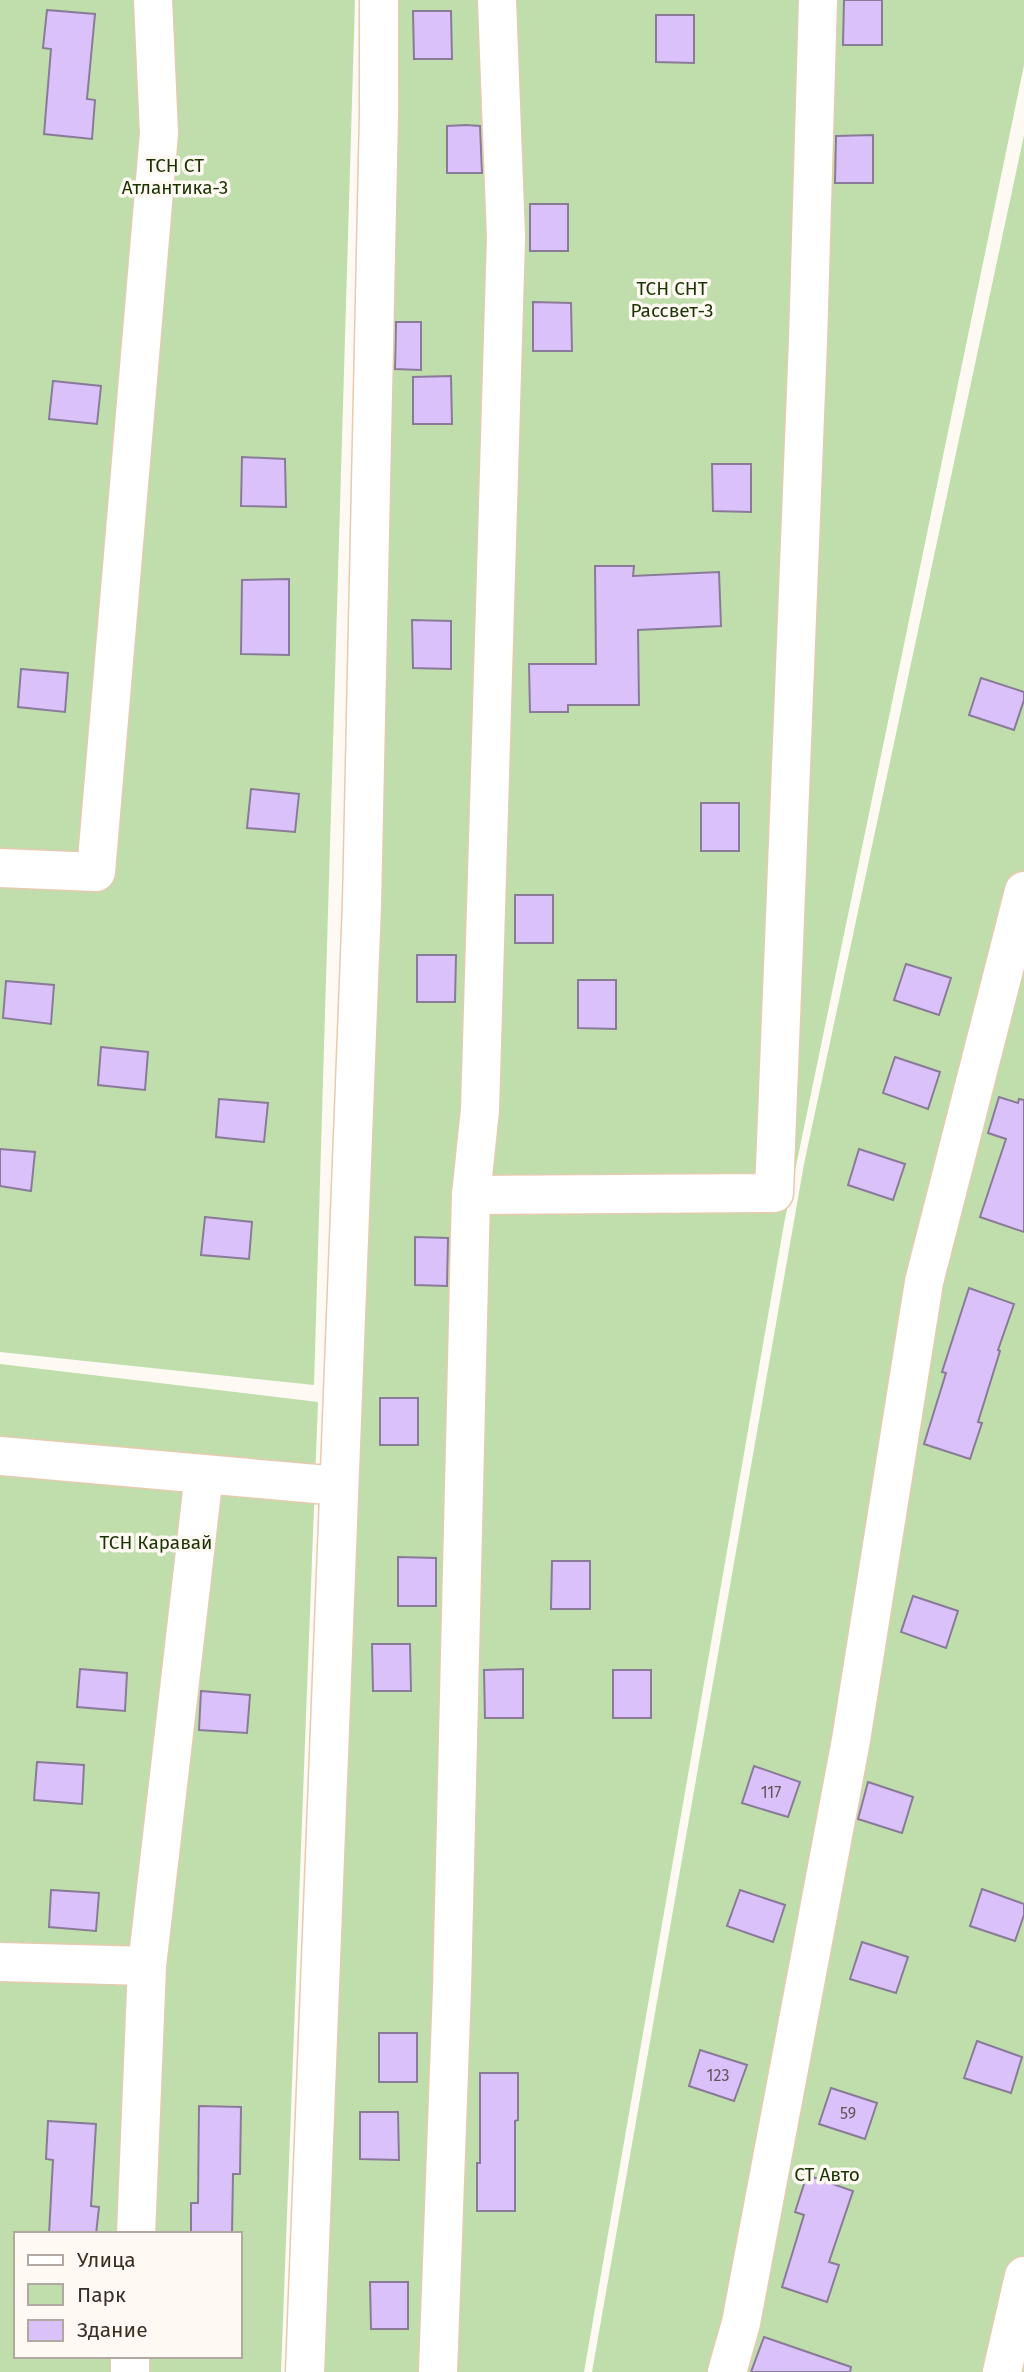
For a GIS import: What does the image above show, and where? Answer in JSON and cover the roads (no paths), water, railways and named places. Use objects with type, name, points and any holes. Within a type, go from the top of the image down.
[{"type":"lane","points":[[0,868],[96,872],[159,133],[153,0]]},
{"type":"lane","points":[[305,2372],[362,904],[379,127],[379,0]]},
{"type":"lane","points":[[438,2372],[452,1989],[471,1195],[480,1110],[506,237],[497,0]]},
{"type":"lane","points":[[471,1195],[774,1193],[808,341],[818,0]]},
{"type":"lane","points":[[727,2372],[741,2323],[851,1740],[924,1282],[1024,891]]},
{"type":"lane","points":[[0,1455],[339,1486]]},
{"type":"lane","points":[[136,2232],[147,1966],[204,1474]]},
{"type":"lane","points":[[0,1962],[147,1966]]},
{"type":"lane","points":[[1002,2372],[1024,2276]]},
{"type":"park label","name":"ТСН СТ Атлантика-3","points":[[175,176]]},
{"type":"park label","name":"ТСН СНТ Рассвет-3","points":[[672,299]]},
{"type":"park label","name":"ТСН Каравай","points":[[156,1542]]},
{"type":"park label","name":"СТ Авто","points":[[827,2174]]}]
